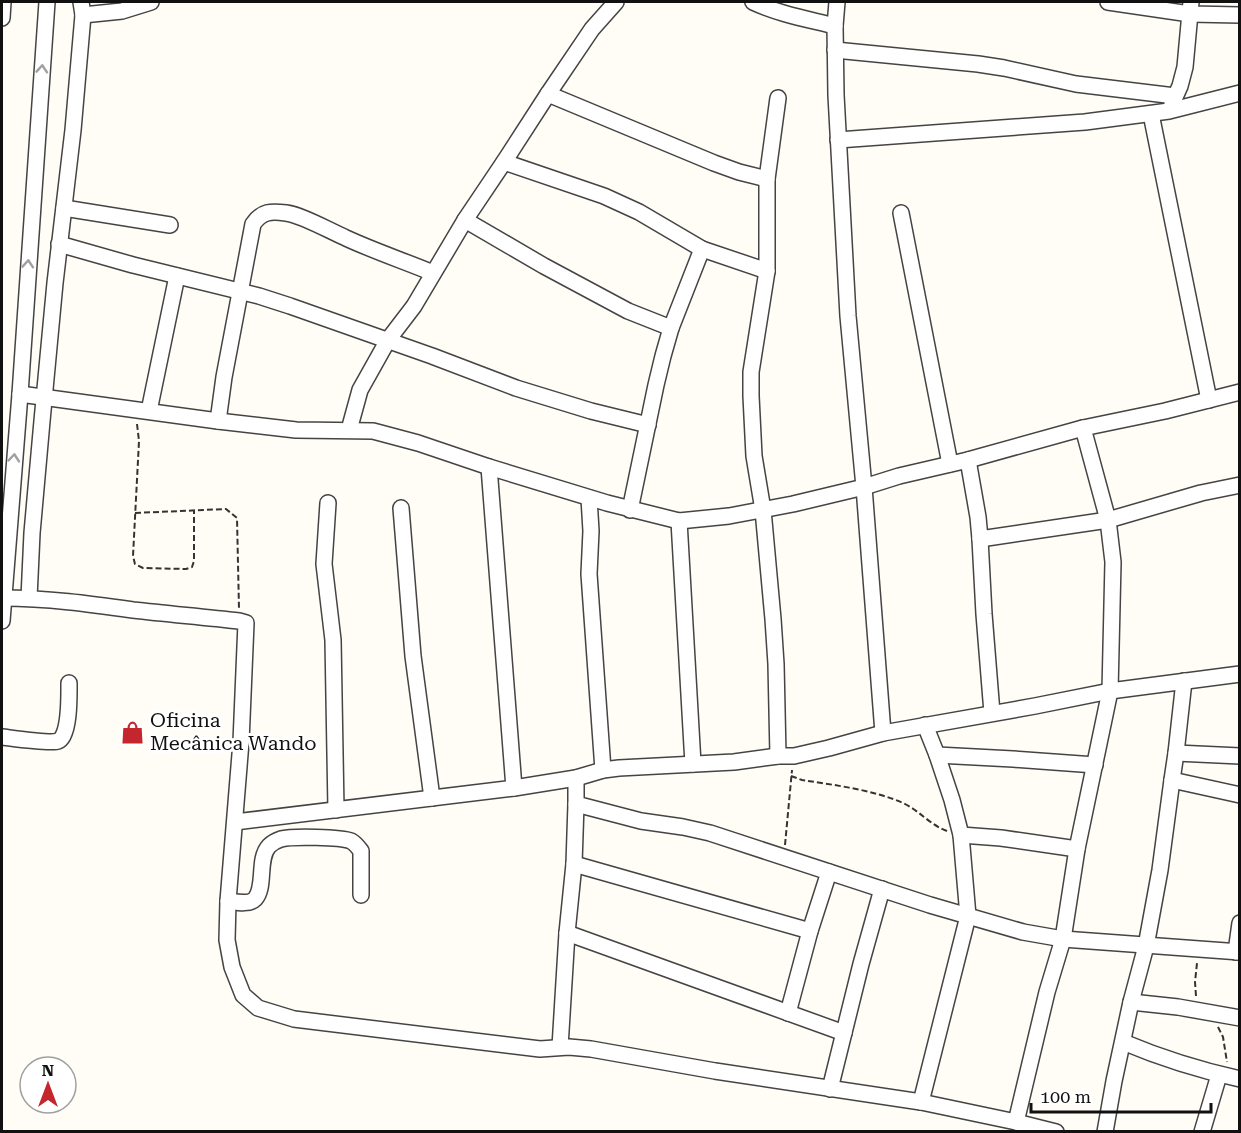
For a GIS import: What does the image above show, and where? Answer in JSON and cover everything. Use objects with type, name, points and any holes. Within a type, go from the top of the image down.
[{"type":"street","points":[[2,18],[3,2]]},
{"type":"street","points":[[2,621],[47,2]]},
{"type":"street","points":[[29,598],[32,533],[59,244],[73,130],[82,8],[122,11],[151,2]]},
{"type":"street","points":[[349,430],[360,390],[388,340],[414,306],[465,220],[548,94],[592,29],[616,2]]},
{"type":"street","points":[[753,2],[793,16],[835,26]]},
{"type":"street","points":[[837,2],[835,50],[838,140],[848,316],[883,733]]},
{"type":"street","points":[[1108,2],[1191,8],[1239,15]]},
{"type":"street","points":[[1172,104],[1185,67],[1191,8]]},
{"type":"street","points":[[835,50],[1004,68],[1172,104]]},
{"type":"street","points":[[838,140],[1085,122],[1151,114],[1172,104],[1239,93]]},
{"type":"street","points":[[548,94],[714,163],[767,179]]},
{"type":"street","points":[[778,98],[767,179],[767,271],[752,372],[752,433],[769,564],[776,664],[778,756]]},
{"type":"street","points":[[1151,114],[1209,400]]},
{"type":"street","points":[[504,162],[604,196],[639,212],[702,249],[767,271]]},
{"type":"street","points":[[64,208],[170,225]]},
{"type":"street","points":[[218,421],[253,224],[259,216],[274,212],[289,213],[433,273]]},
{"type":"street","points":[[901,213],[950,464]]},
{"type":"street","points":[[465,220],[628,311],[671,328]]},
{"type":"street","points":[[59,244],[290,306],[516,388],[591,411],[648,425]]},
{"type":"street","points":[[630,510],[658,375],[671,328],[702,249]]},
{"type":"street","points":[[143,410],[177,276]]},
{"type":"street","points":[[20,394],[218,421],[311,431],[373,431],[418,442],[589,498],[679,521],[763,510],[864,487],[1083,428],[1239,392]]},
{"type":"street","points":[[1016,1122],[1047,992],[1063,939],[1077,849],[1110,690],[1113,562],[1108,520],[1083,428]]},
{"type":"street","points":[[968,460],[978,517],[992,713]]},
{"type":"street","points":[[489,467],[514,788]]},
{"type":"street","points":[[980,539],[1108,520],[1201,493],[1239,485]]},
{"type":"street","points":[[589,498],[591,531],[589,574],[603,770]]},
{"type":"street","points":[[328,503],[324,564],[333,640],[336,810]]},
{"type":"street","points":[[401,508],[413,656],[432,798]]},
{"type":"street","points":[[679,521],[693,764]]},
{"type":"street","points":[[3,598],[29,598],[246,623],[241,742],[227,940],[232,967],[243,995],[258,1008],[294,1018],[540,1050],[560,1047],[591,1049],[921,1102],[1056,1131]]},
{"type":"street","points":[[235,822],[514,788],[576,778],[603,770],[794,756],[883,733],[1110,690],[1239,674]]},
{"type":"street","points":[[1105,1131],[1113,1081],[1146,946],[1160,870],[1184,681]]},
{"type":"street","points":[[2,737],[49,741],[58,741],[64,737],[69,682]]},
{"type":"street","points":[[921,1102],[968,916],[961,835],[938,755],[925,725]]},
{"type":"street","points":[[1176,753],[1239,756]]},
{"type":"street","points":[[938,755],[1095,765]]},
{"type":"street","points":[[560,1047],[574,864],[576,778]]},
{"type":"street","points":[[1172,780],[1239,795]]},
{"type":"street","points":[[576,804],[641,820],[696,829],[882,890],[1023,932],[1063,939],[1238,952],[1239,923]]},
{"type":"street","points":[[961,835],[1001,838],[1077,849]]},
{"type":"street","points":[[228,901],[248,903],[254,901],[259,892],[264,854],[270,845],[279,839],[295,838],[341,839],[351,841],[357,846],[361,851],[361,895]]},
{"type":"street","points":[[574,864],[810,931]]},
{"type":"street","points":[[788,1013],[810,931],[830,872]]},
{"type":"street","points":[[830,1089],[882,890]]},
{"type":"street","points":[[567,933],[844,1033]]},
{"type":"street","points":[[1131,1002],[1178,1007],[1239,1018]]},
{"type":"street","points":[[1123,1042],[1156,1056],[1239,1079]]},
{"type":"street","points":[[1202,1131],[1218,1075]]},
{"type":"path","points":[[143,410],[135,513],[135,564],[142,568],[186,569],[192,567],[194,511]]},
{"type":"path","points":[[135,513],[226,509],[237,518],[239,621]]},
{"type":"path","points":[[783,857],[794,756]]},
{"type":"path","points":[[791,776],[884,796],[919,812],[939,828],[961,835]]},
{"type":"place","name":"Oficina Mecânica Wando","points":[[132,732]]}]
